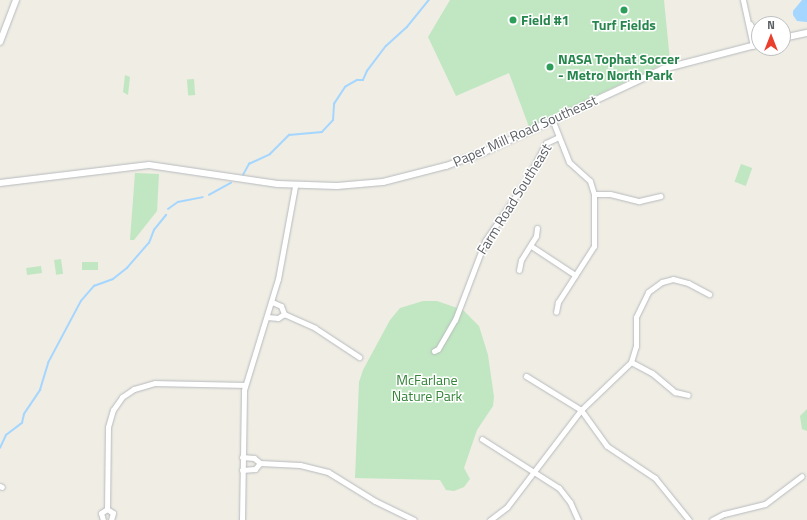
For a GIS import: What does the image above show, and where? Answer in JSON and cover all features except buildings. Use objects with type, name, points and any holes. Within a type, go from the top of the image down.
[{"type":"street","points":[[0,42],[16,0]]},
{"type":"street","points":[[743,0],[751,27]]},
{"type":"street","points":[[791,36],[807,33]]},
{"type":"street","name":"Paper Mill Road Southeast","points":[[0,183],[148,165],[183,168],[252,182],[295,186],[375,184],[420,174],[482,152],[663,69],[751,46]]},
{"type":"street","points":[[552,119],[569,162],[590,181],[594,194],[594,246],[558,302],[556,312]]},
{"type":"street","name":"Farm Road Southeast","points":[[434,351],[438,349],[454,320],[485,241],[526,181],[546,143],[559,137]]},
{"type":"street","points":[[242,520],[242,457],[245,385],[272,302],[295,186]]},
{"type":"street","points":[[594,194],[644,202],[660,196]]},
{"type":"street","points":[[520,270],[521,260],[531,246],[537,228]]},
{"type":"street","points":[[531,246],[575,275]]},
{"type":"street","points":[[673,273],[673,279]]},
{"type":"street","points":[[490,520],[507,507],[581,410],[631,362],[636,346],[636,317],[640,305],[652,288],[662,282],[673,279],[688,283],[709,294]]},
{"type":"street","points":[[272,302],[281,306],[284,314],[315,328],[359,357]]},
{"type":"street","points":[[268,317],[278,318],[284,314]]},
{"type":"street","points":[[631,362],[652,373],[675,392],[688,395]]},
{"type":"street","points":[[526,376],[581,410],[607,446],[655,478],[689,520]]},
{"type":"street","points":[[107,509],[108,427],[113,410],[122,397],[134,389],[155,383],[245,385]]},
{"type":"street","points":[[482,439],[559,488],[570,502],[578,520]]},
{"type":"street","points":[[242,457],[254,458],[260,463],[300,465],[328,472],[375,501],[414,520]]},
{"type":"street","points":[[242,470],[255,469],[260,463]]},
{"type":"street","points":[[712,520],[724,514],[769,502],[802,476]]},
{"type":"street","points":[[103,520],[101,513],[107,509]]},
{"type":"street","points":[[107,509],[113,513],[111,520]]},
{"type":"green space","name":"NASA Tophat Soccer - Metro North Park","points":[[450,0],[664,0],[670,61],[529,127],[509,73],[456,96],[428,37]]},
{"type":"green space","points":[[125,75],[130,77],[128,95],[123,92]]},
{"type":"green space","points":[[187,79],[194,79],[195,95],[188,95]]},
{"type":"green space","points":[[741,164],[752,168],[746,186],[735,182]]},
{"type":"green space","points":[[135,173],[159,174],[157,211],[134,240],[130,240]]},
{"type":"green space","points":[[61,259],[63,274],[56,275],[54,260]]},
{"type":"green space","points":[[82,262],[98,262],[98,270],[82,270]]},
{"type":"green space","points":[[41,266],[42,273],[27,275],[26,268]]},
{"type":"green space","name":"McFarlane Nature Park","points":[[423,301],[437,301],[463,310],[479,326],[488,355],[494,397],[493,406],[477,430],[464,468],[470,479],[464,487],[454,491],[446,490],[440,480],[355,478],[359,382],[363,370],[390,320],[400,308]]},
{"type":"green space","points":[[807,409],[807,431],[802,429],[800,416]]},
{"type":"water","points":[[802,0],[807,0],[807,22],[797,21],[793,15],[793,11]]},
{"type":"waterway","points":[[243,175],[249,164],[270,154],[289,135],[322,132],[333,120],[334,104],[345,87],[357,80],[363,80],[367,71],[386,46],[407,27],[429,0]]},
{"type":"waterway","points":[[209,195],[231,183]]},
{"type":"waterway","points":[[168,209],[178,202],[203,197]]},
{"type":"waterway","points":[[0,448],[6,435],[22,423],[24,414],[40,390],[48,363],[81,301],[94,286],[113,279],[127,268],[149,243],[154,230],[166,215]]},
{"type":"place","name":"Turf Fields","points":[[624,10]]},
{"type":"place","name":"Field #1","points":[[513,20]]},
{"type":"place","name":"NASA Tophat Soccer - Metro North Park","points":[[550,67]]}]
